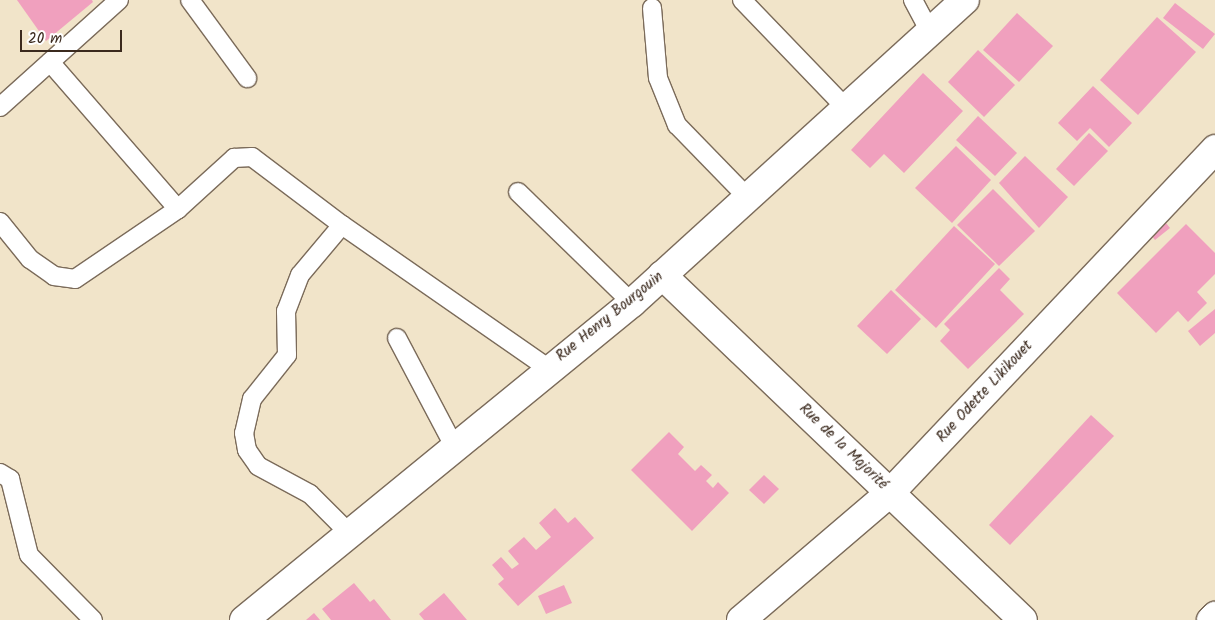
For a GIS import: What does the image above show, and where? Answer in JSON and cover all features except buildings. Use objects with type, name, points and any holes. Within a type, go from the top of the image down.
[{"type":"street","name":"Rue Henry Bourgouin","points":[[244,620],[548,368],[632,303],[932,35],[965,0]]},
{"type":"street","name":"Rue Odette Likikouet","points":[[741,620],[891,492],[1215,149]]},
{"type":"street","name":"Rue de la Majorité","points":[[662,275],[1023,620]]},
{"type":"street","points":[[1211,620],[1215,616]]},
{"type":"lane","points":[[0,107],[119,0]]},
{"type":"lane","points":[[190,0],[247,78]]},
{"type":"lane","points":[[742,0],[848,110]]},
{"type":"lane","points":[[913,0],[932,35]]},
{"type":"lane","points":[[652,8],[658,78],[677,125],[748,198]]},
{"type":"lane","points":[[50,62],[178,209]]},
{"type":"lane","points":[[0,222],[30,259],[54,276],[75,279],[178,209],[234,158],[252,157],[342,225],[548,368]]},
{"type":"lane","points":[[518,192],[632,303]]},
{"type":"lane","points":[[342,225],[300,275],[286,311],[287,355],[252,399],[244,433],[247,450],[258,466],[310,494],[349,533]]},
{"type":"lane","points":[[397,338],[454,446]]},
{"type":"lane","points":[[0,473],[10,479],[28,555],[93,620]]}]
